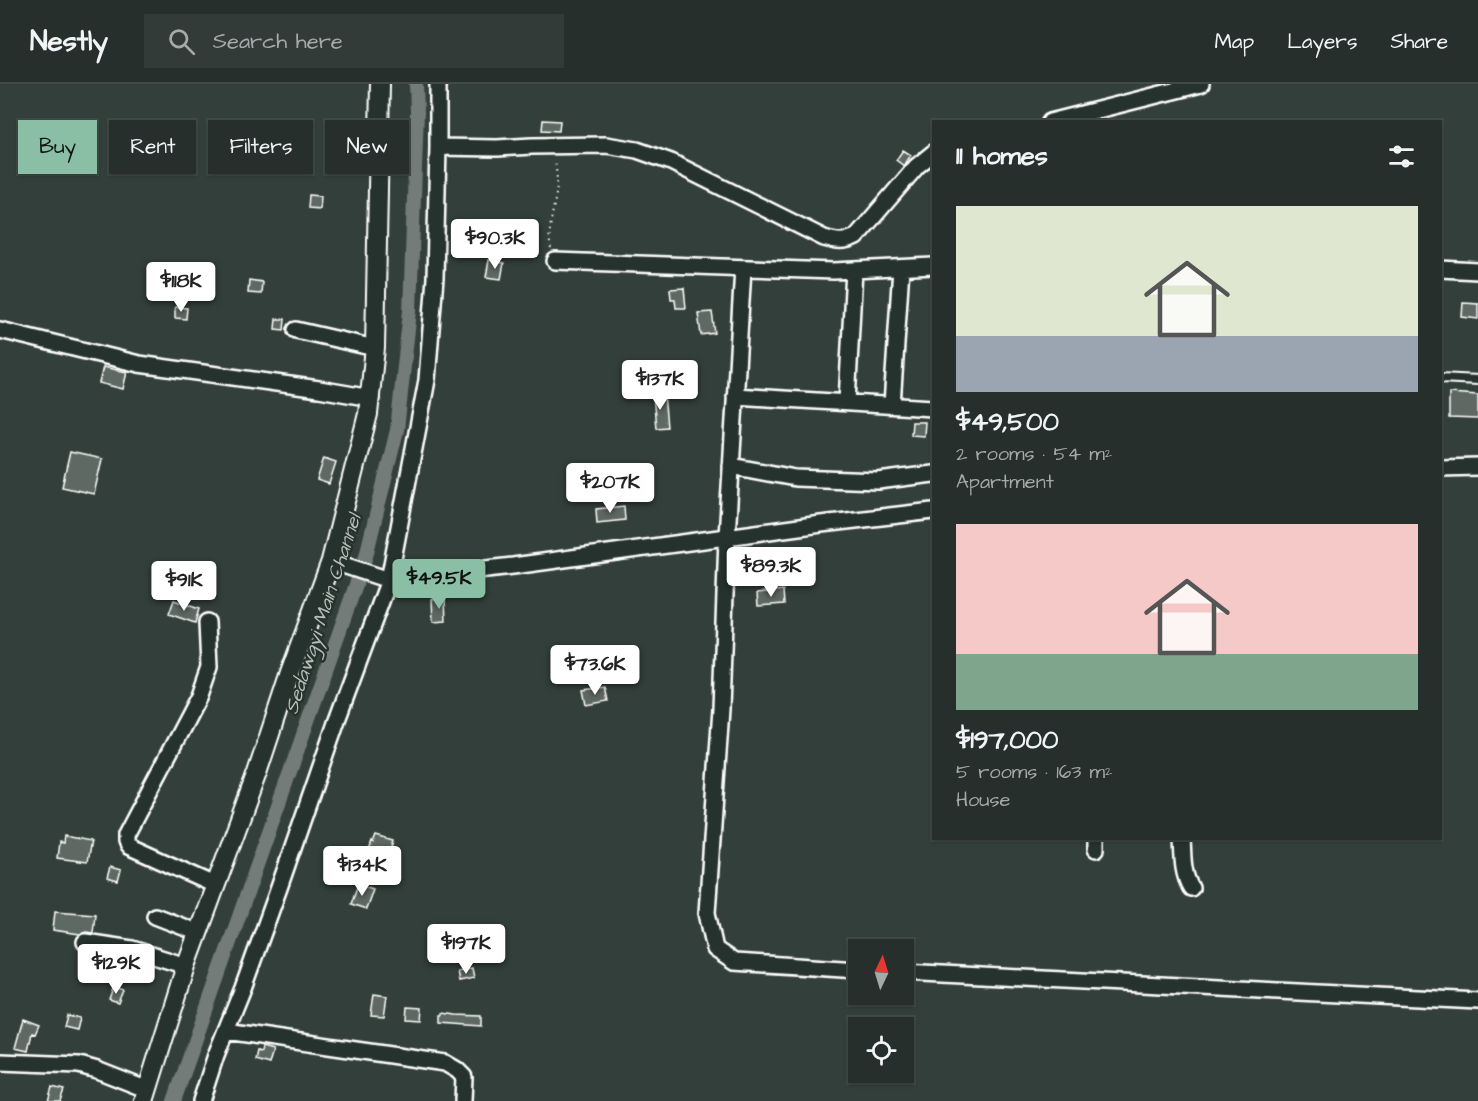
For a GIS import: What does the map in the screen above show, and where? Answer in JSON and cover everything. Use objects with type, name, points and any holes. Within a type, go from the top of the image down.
[{"type":"street","points":[[0,1062],[79,1065],[97,1070],[146,1096],[186,966],[257,773],[290,674],[337,563],[371,398],[375,348],[380,84]]},
{"type":"street","points":[[201,1101],[267,922],[337,720],[382,578],[427,381],[435,278],[438,84]]},
{"type":"street","points":[[1058,120],[1201,84]]},
{"type":"street","points":[[438,147],[606,145],[637,150],[671,162],[824,238],[836,241],[848,241],[856,237],[917,166],[932,154]]},
{"type":"street","points":[[555,261],[834,271],[932,266]]},
{"type":"street","points":[[892,405],[901,267]]},
{"type":"street","points":[[743,268],[727,537],[721,709],[707,913],[715,949],[734,962],[848,969]]},
{"type":"street","points":[[1442,269],[1478,272]]},
{"type":"street","points":[[847,402],[854,270]]},
{"type":"street","points":[[0,330],[139,364],[371,398]]},
{"type":"street","points":[[296,330],[375,348]]},
{"type":"street","points":[[735,396],[932,408]]},
{"type":"street","points":[[731,466],[795,478],[878,481],[932,474]]},
{"type":"street","points":[[1442,468],[1478,467]]},
{"type":"street","points":[[337,563],[382,578],[513,566],[932,511]]},
{"type":"street","points":[[207,622],[209,660],[207,676],[199,696],[126,835],[126,842],[128,846],[215,885]]},
{"type":"street","points":[[1182,840],[1184,872],[1191,888]]},
{"type":"street","points":[[155,916],[199,933]]},
{"type":"street","points":[[85,942],[132,949],[186,966]]},
{"type":"street","points":[[914,973],[1478,1001]]},
{"type":"street","points":[[225,1031],[445,1063],[464,1077],[463,1101]]},
{"type":"lane","points":[[1442,377],[1478,380]]},
{"type":"path","points":[[553,145],[556,183],[550,246],[555,261]]},
{"type":"building","points":[[543,120],[560,121],[559,131],[542,130]]},
{"type":"building","points":[[903,150],[911,155],[904,166],[896,160]]},
{"type":"building","points":[[309,195],[321,196],[320,209],[308,208]]},
{"type":"building","points":[[489,260],[504,263],[501,279],[486,277]]},
{"type":"building","points":[[249,280],[262,282],[261,294],[248,293]]},
{"type":"building","points":[[684,288],[686,308],[676,308],[675,299],[671,299],[670,289]]},
{"type":"building","points":[[1463,302],[1478,303],[1478,319],[1462,317]]},
{"type":"building","points":[[175,307],[187,308],[186,319],[175,318]]},
{"type":"building","points":[[712,312],[715,333],[701,335],[698,313]]},
{"type":"building","points":[[276,319],[285,319],[284,330],[275,329]]},
{"type":"building","points":[[103,367],[127,372],[123,389],[99,383]]},
{"type":"building","points":[[1449,393],[1478,395],[1478,419],[1449,418]]},
{"type":"building","points":[[664,394],[667,427],[656,428],[653,395]]},
{"type":"building","points":[[912,422],[925,422],[924,436],[911,435]]},
{"type":"building","points":[[70,452],[102,459],[94,494],[62,487]]},
{"type":"building","points":[[324,458],[336,462],[329,484],[317,480]]},
{"type":"building","points":[[624,506],[625,520],[597,523],[596,509]]},
{"type":"building","points":[[783,590],[784,604],[758,606],[757,593]]},
{"type":"building","points":[[445,598],[446,621],[433,622],[432,599]]},
{"type":"building","points":[[174,600],[199,609],[195,623],[169,614]]},
{"type":"building","points":[[605,687],[608,701],[586,705],[583,690]]},
{"type":"building","points":[[64,836],[91,841],[87,862],[57,858],[59,842],[63,843]]},
{"type":"building","points":[[376,836],[393,841],[388,857],[383,855],[379,867],[365,863]]},
{"type":"building","points":[[110,867],[121,870],[118,881],[107,878]]},
{"type":"building","points":[[358,884],[373,889],[366,909],[351,904]]},
{"type":"building","points":[[55,911],[95,914],[93,933],[80,934],[53,930]]},
{"type":"building","points":[[83,956],[97,958],[96,971],[82,970]]},
{"type":"building","points":[[132,959],[144,963],[143,968],[131,967]]},
{"type":"building","points":[[472,968],[474,978],[459,981],[457,971]]},
{"type":"building","points":[[114,986],[123,990],[118,1003],[109,1000]]},
{"type":"building","points":[[374,994],[387,996],[384,1016],[371,1015]]},
{"type":"building","points":[[407,1007],[422,1008],[421,1020],[406,1019]]},
{"type":"building","points":[[443,1013],[481,1016],[481,1026],[441,1023]]},
{"type":"building","points":[[67,1015],[80,1018],[77,1030],[64,1027]]},
{"type":"building","points":[[23,1019],[39,1025],[35,1034],[32,1033],[28,1051],[15,1048]]},
{"type":"building","points":[[262,1047],[273,1050],[269,1064],[255,1060],[257,1051],[261,1052]]},
{"type":"building","points":[[52,1087],[64,1090],[60,1101],[48,1101]]},
{"type":"waterway","name":"Sedawgyi Main Channel","points":[[174,1101],[366,556],[397,430],[410,311],[416,84]]}]
